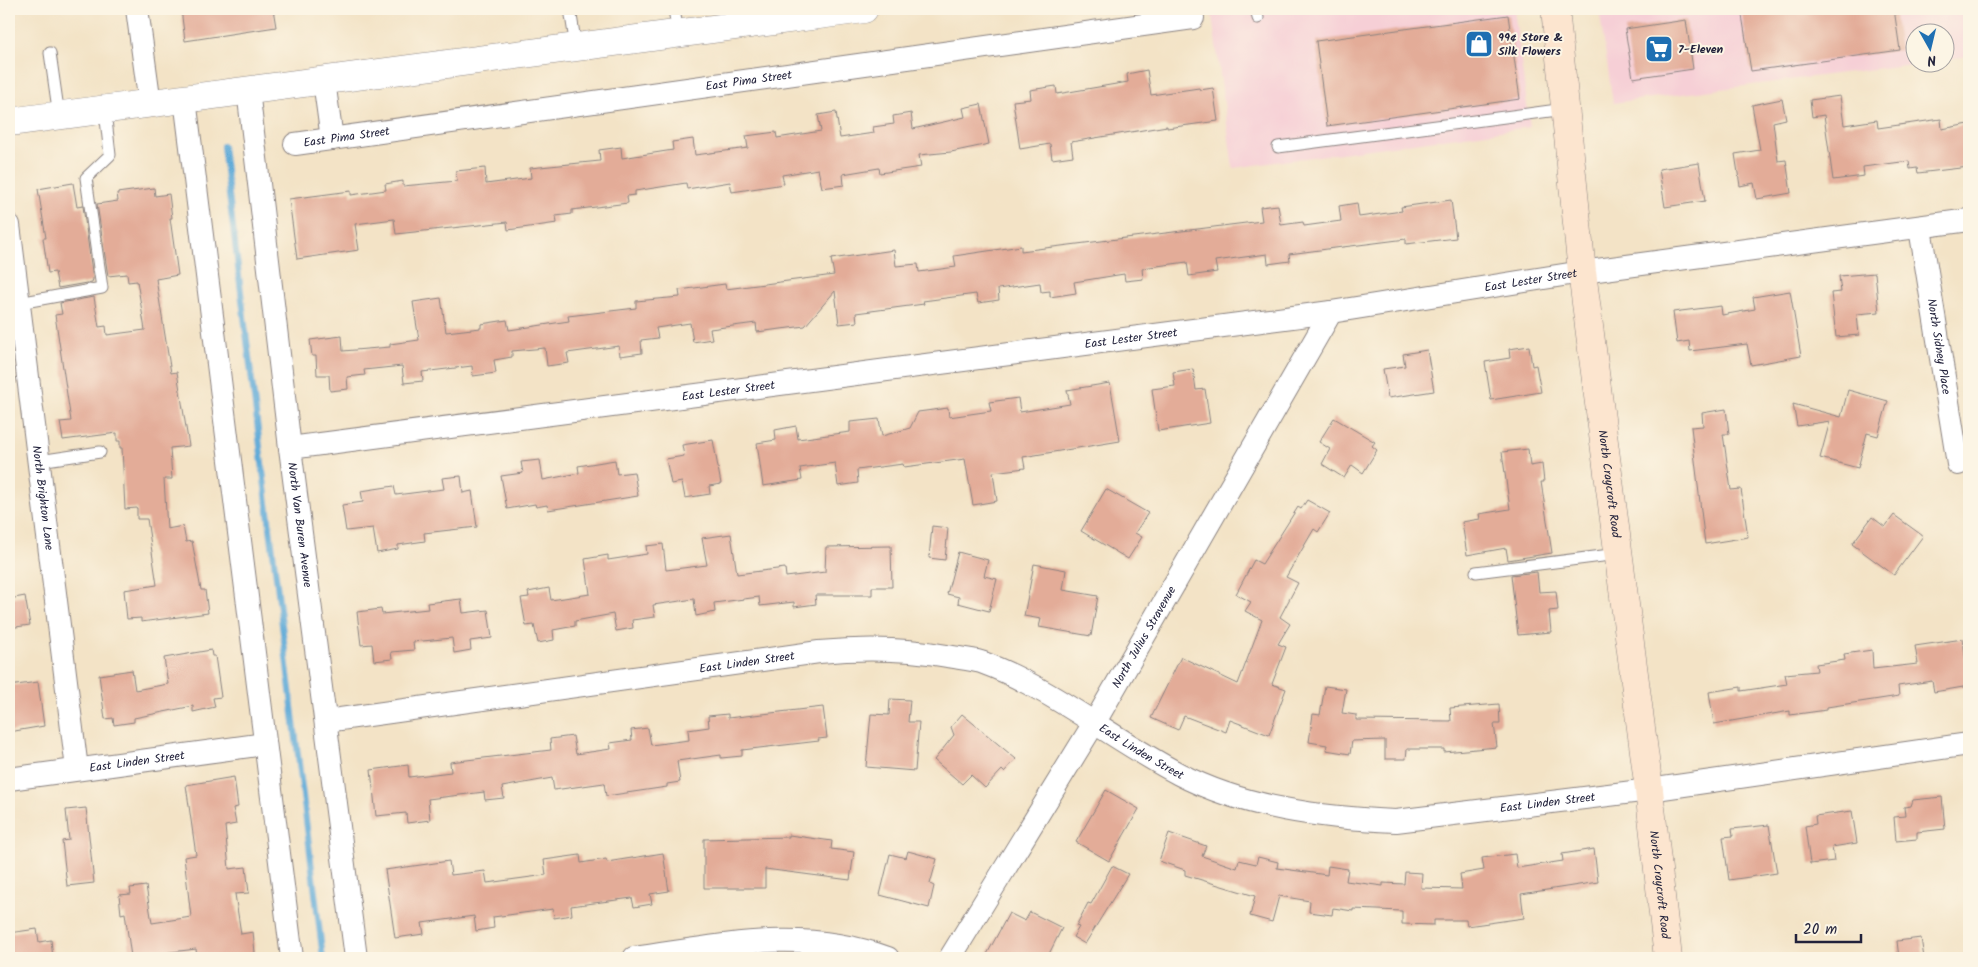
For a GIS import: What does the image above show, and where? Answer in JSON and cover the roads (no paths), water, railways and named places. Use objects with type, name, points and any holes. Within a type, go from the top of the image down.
[{"type":"main road","name":"North Craycroft Road","points":[[1555,9],[1582,272],[1649,790],[1668,958]]},
{"type":"street","points":[[137,9],[150,104]]},
{"type":"street","points":[[9,122],[576,47],[676,21],[864,9]]},
{"type":"street","name":"East Pima Street","points":[[295,144],[1193,18],[1192,9]]},
{"type":"street","points":[[324,81],[332,139]]},
{"type":"street","name":"North Van Buren Avenue","points":[[248,90],[290,448],[356,958]]},
{"type":"street","points":[[185,99],[292,958]]},
{"type":"street","name":"East Lester Street","points":[[290,448],[1330,312],[1582,272],[1969,220]]},
{"type":"street","name":"North Brighton Lane","points":[[9,225],[77,769]]},
{"type":"street","name":"North Sidney Place","points":[[1920,228],[1958,464]]},
{"type":"street","name":"North Julius Stravenue","points":[[950,958],[1093,724],[1330,312]]},
{"type":"street","name":"East Linden Street","points":[[326,721],[819,652],[888,648],[914,650],[978,661],[1041,691],[1093,724],[1180,774],[1250,801],[1297,812],[1353,819],[1396,821],[1649,790],[1969,744]]},
{"type":"street","name":"East Linden Street","points":[[9,779],[264,744]]},
{"type":"street","points":[[634,958],[744,942],[788,939],[820,941],[888,958]]},
{"type":"lane","points":[[570,9],[576,47]]},
{"type":"lane","points":[[50,53],[59,116]]},
{"type":"lane","points":[[1278,147],[1565,109]]},
{"type":"lane","points":[[19,303],[102,288],[86,178],[110,155],[105,110]]},
{"type":"lane","points":[[39,461],[100,452]]},
{"type":"lane","points":[[1476,572],[1618,554]]},
{"type":"waterway","points":[[223,146],[323,958]]},
{"type":"place","name":"99¢ Store & Silk Flowers","points":[[1479,44]]},
{"type":"place","name":"7-Eleven","points":[[1659,49]]}]
